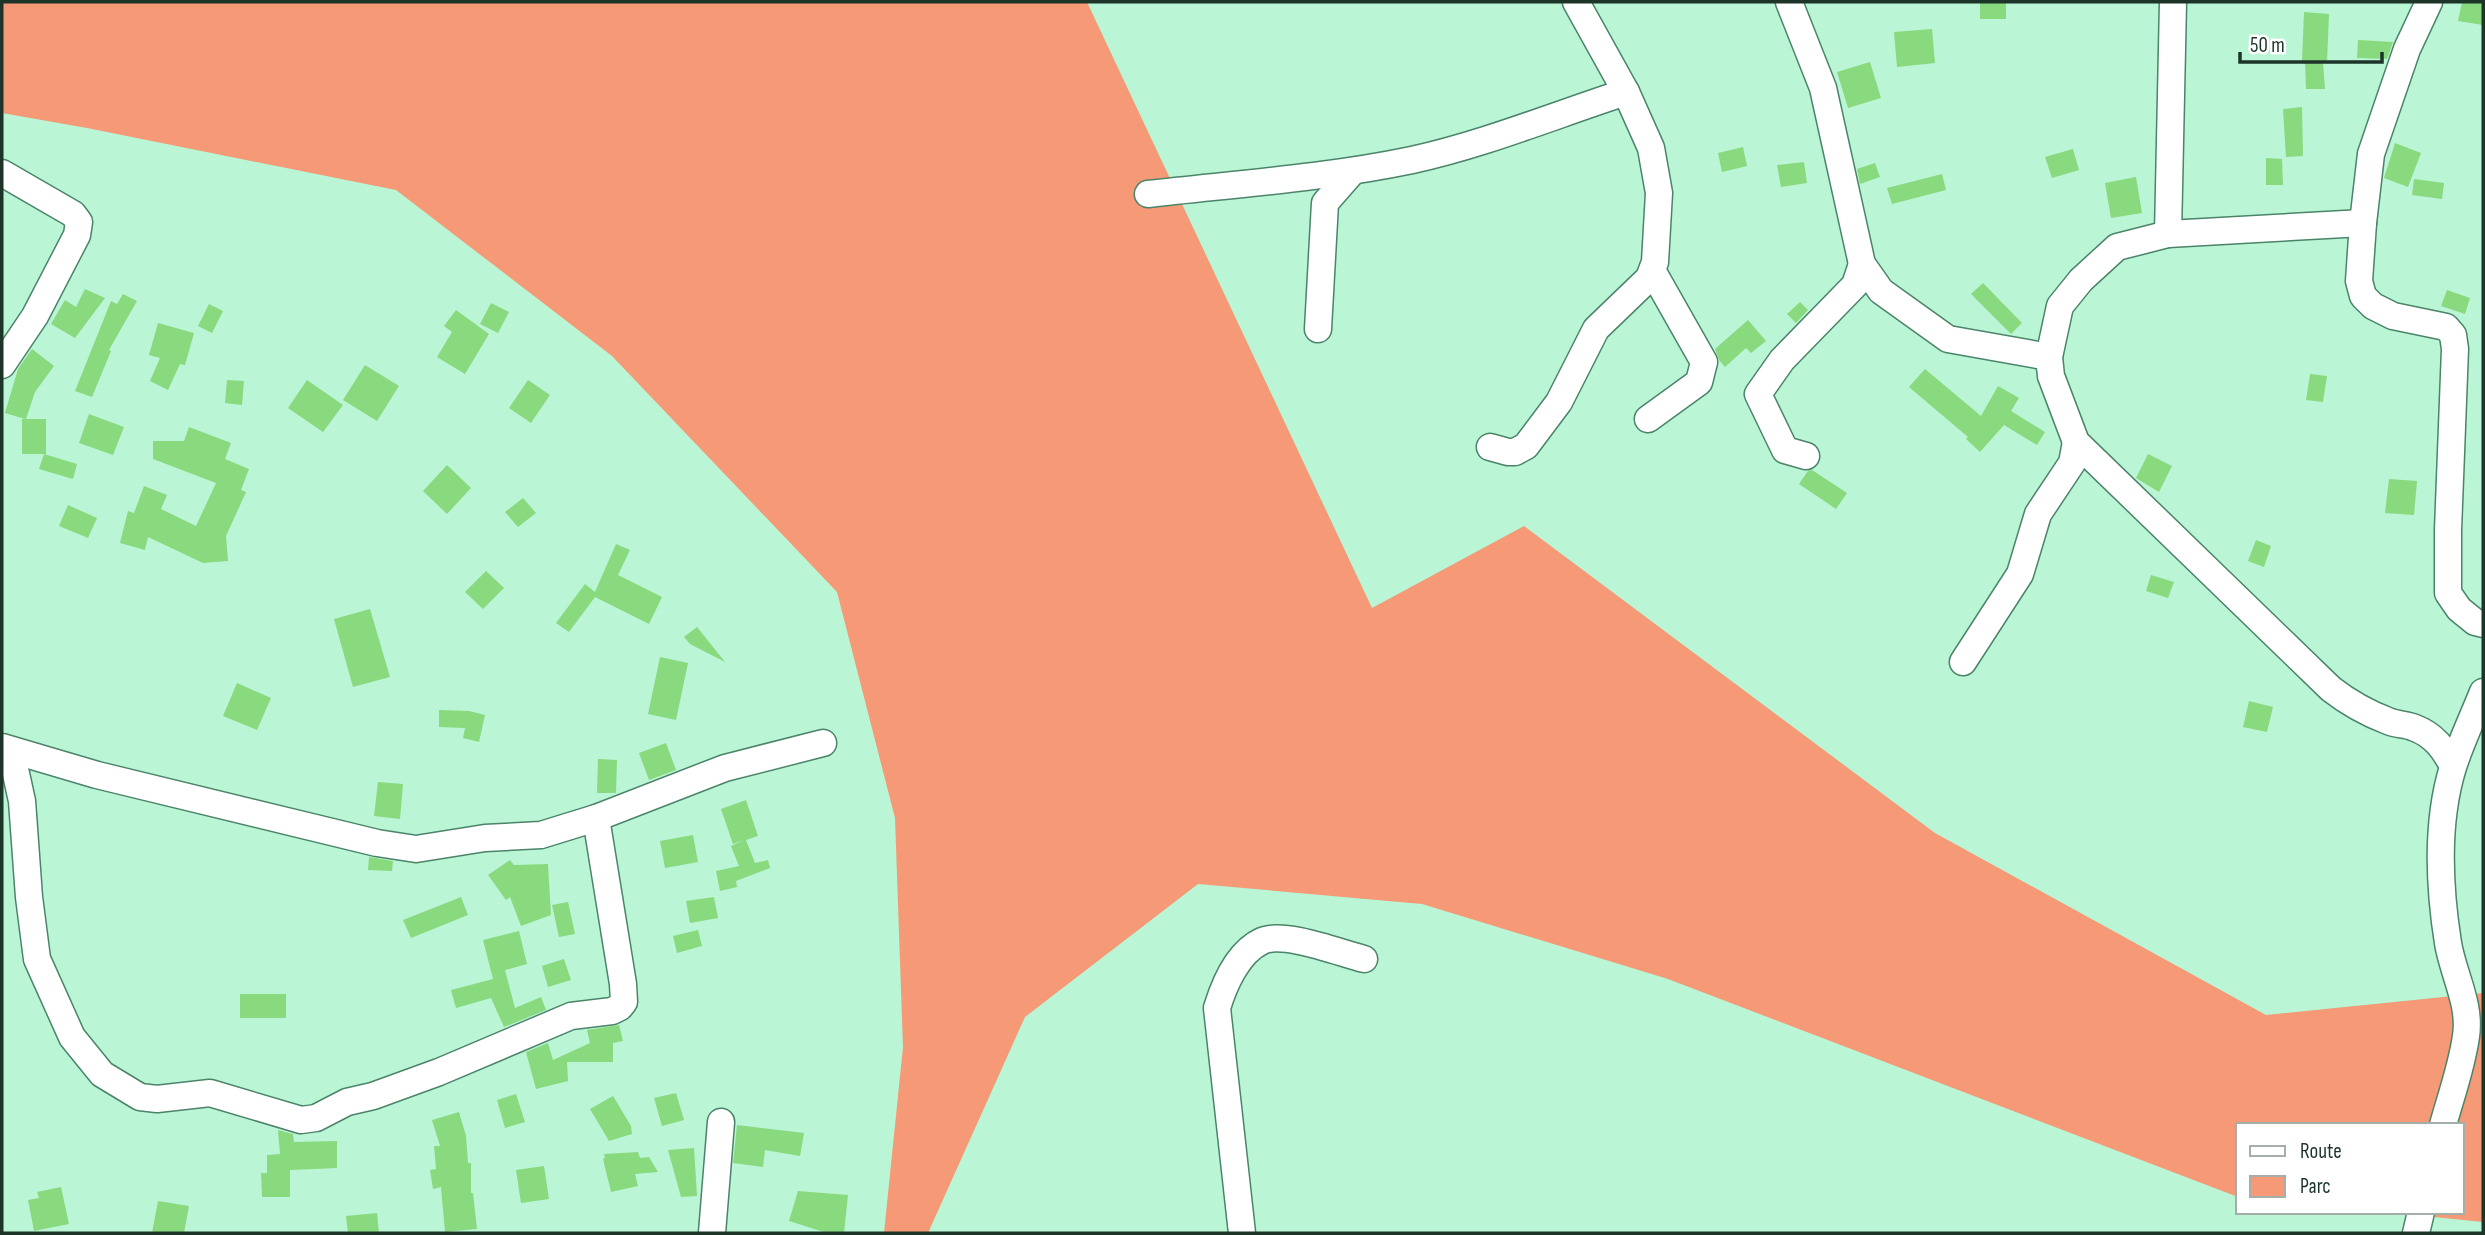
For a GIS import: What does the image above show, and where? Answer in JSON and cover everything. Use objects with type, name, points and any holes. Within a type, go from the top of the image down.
[{"type":"street","points":[[1576,2],[1626,92],[1651,148],[1659,193],[1653,272],[1704,362],[1699,382],[1648,419]]},
{"type":"street","points":[[1789,2],[1823,88],[1862,264],[1881,291],[1948,339],[2049,357]]},
{"type":"street","points":[[2168,234],[2174,2]]},
{"type":"street","points":[[2429,2],[2407,49],[2371,155],[2362,223],[2359,281],[2363,296],[2373,306],[2393,316],[2446,327],[2453,335],[2455,349],[2448,593],[2459,609],[2475,622],[2483,624]]},
{"type":"street","points":[[1148,194],[1353,171],[1413,160],[1475,144],[1626,92]]},
{"type":"street","points":[[1318,329],[1325,203],[1353,171]]},
{"type":"street","points":[[2,173],[73,214],[79,222],[78,235],[35,316],[2,365]]},
{"type":"street","points":[[2362,223],[2168,234],[2117,247],[2081,280],[2060,306],[2049,357],[2051,376],[2076,442],[2331,689],[2354,707],[2393,723],[2415,728],[2433,738],[2443,747],[2453,766]]},
{"type":"street","points":[[1806,456],[1785,450],[1758,394],[1782,360],[1855,285],[1862,264]]},
{"type":"street","points":[[1490,447],[1515,452],[1526,446],[1559,402],[1600,323],[1632,297],[1653,272]]},
{"type":"street","points":[[1962,662],[2020,574],[2038,514],[2072,463],[2076,442]]},
{"type":"street","points":[[2444,1123],[2466,1036],[2466,1008],[2451,963],[2441,886],[2443,807],[2453,766],[2483,692]]},
{"type":"street","points":[[6,749],[97,775],[377,843],[416,849],[485,838],[541,835],[596,818],[725,768],[822,743]]},
{"type":"street","points":[[6,749],[22,801],[29,897],[37,959],[72,1037],[102,1074],[140,1097],[157,1099],[210,1093],[301,1120],[316,1118],[347,1102],[373,1096],[439,1072],[570,1016],[620,1007],[624,1002],[623,984],[596,818]]},
{"type":"street","points":[[1242,1233],[1217,1008],[1223,987],[1242,958],[1262,941],[1281,938],[1364,959]]},
{"type":"street","points":[[712,1233],[721,1122]]},
{"type":"street","points":[[2416,1233],[2421,1214]]},
{"type":"green space","points":[[2,2],[1087,2],[1372,608],[1524,526],[1935,833],[2266,1015],[2483,993],[2483,1222],[2405,1214],[2464,1214],[2464,1123],[2236,1123],[2236,1196],[1668,979],[1422,904],[1198,884],[1025,1017],[928,1233],[884,1233],[903,1047],[895,818],[837,592],[612,356],[396,190],[2,113]]},
{"type":"building","points":[[1980,2],[2006,2],[2006,19],[1980,19]]},
{"type":"building","points":[[2462,2],[2483,2],[2483,25],[2458,21]]},
{"type":"building","points":[[2304,12],[2329,14],[2327,63],[2323,62],[2325,89],[2306,89],[2305,61],[2302,61]]},
{"type":"building","points":[[1932,29],[1935,63],[1897,67],[1894,32]]},
{"type":"building","points":[[2358,40],[2393,42],[2387,59],[2357,58]]},
{"type":"building","points":[[1870,62],[1881,98],[1848,108],[1837,72]]},
{"type":"building","points":[[2302,107],[2303,156],[2286,157],[2283,109]]},
{"type":"building","points":[[2395,143],[2421,153],[2408,187],[2384,178]]},
{"type":"building","points":[[1743,147],[1747,166],[1722,172],[1718,153]]},
{"type":"building","points":[[2073,149],[2079,170],[2052,178],[2045,157]]},
{"type":"building","points":[[2266,158],[2282,159],[2283,185],[2266,185]]},
{"type":"building","points":[[1804,162],[1807,183],[1781,187],[1777,165]]},
{"type":"building","points":[[1875,163],[1880,177],[1860,184],[1857,169]]},
{"type":"building","points":[[1942,174],[1946,190],[1892,204],[1887,188]]},
{"type":"building","points":[[2136,177],[2142,213],[2111,218],[2105,183]]},
{"type":"building","points":[[2414,179],[2444,183],[2442,199],[2412,195]]},
{"type":"building","points":[[1983,283],[2022,323],[2011,334],[1971,294]]},
{"type":"building","points":[[85,289],[105,298],[75,338],[51,324],[65,300],[76,307]]},
{"type":"building","points":[[2447,290],[2470,298],[2465,314],[2441,306]]},
{"type":"building","points":[[123,294],[137,301],[109,350],[111,351],[92,397],[75,391],[111,301],[117,304]]},
{"type":"building","points":[[1800,302],[1808,310],[1796,323],[1787,314]]},
{"type":"building","points":[[491,303],[509,312],[498,333],[480,324]]},
{"type":"building","points":[[209,304],[223,311],[212,333],[198,326]]},
{"type":"building","points":[[456,310],[489,334],[465,374],[437,357],[452,332],[444,326]]},
{"type":"building","points":[[1748,320],[1766,341],[1751,353],[1746,348],[1725,367],[1715,349]]},
{"type":"building","points":[[158,323],[194,333],[185,365],[180,364],[168,390],[150,381],[160,358],[149,355]]},
{"type":"building","points":[[32,349],[54,366],[35,392],[26,419],[46,419],[46,454],[22,454],[22,419],[25,419],[5,413],[18,369]]},
{"type":"building","points":[[365,365],[399,386],[377,421],[343,400]]},
{"type":"building","points":[[1925,369],[1981,416],[1998,386],[2019,398],[2011,411],[2045,432],[2037,445],[2004,425],[1980,452],[1966,439],[1968,437],[1909,387]]},
{"type":"building","points":[[2310,374],[2327,376],[2323,402],[2306,400]]},
{"type":"building","points":[[227,380],[244,381],[242,405],[225,403]]},
{"type":"building","points":[[307,380],[343,405],[323,432],[288,408]]},
{"type":"building","points":[[528,380],[550,395],[531,423],[509,408]]},
{"type":"building","points":[[89,414],[124,427],[113,455],[79,443]]},
{"type":"building","points":[[189,427],[231,443],[225,459],[249,469],[241,490],[246,492],[226,536],[228,561],[203,563],[148,537],[145,550],[120,543],[128,511],[134,513],[144,486],[167,495],[161,509],[196,526],[216,483],[153,459],[153,441],[184,441]]},
{"type":"building","points":[[44,454],[77,464],[73,479],[39,469]]},
{"type":"building","points":[[2148,454],[2172,466],[2159,492],[2136,478]]},
{"type":"building","points":[[447,465],[471,488],[447,514],[423,491]]},
{"type":"building","points":[[1812,470],[1847,493],[1836,509],[1799,484],[1808,471]]},
{"type":"building","points":[[2389,479],[2417,481],[2414,515],[2385,513]]},
{"type":"building","points":[[523,498],[536,513],[518,527],[505,512]]},
{"type":"building","points":[[68,505],[97,518],[88,538],[59,526]]},
{"type":"building","points":[[2256,540],[2271,546],[2264,567],[2248,561]]},
{"type":"building","points":[[616,544],[630,550],[618,575],[662,597],[649,624],[595,597],[569,632],[556,623],[585,584],[595,592]]},
{"type":"building","points":[[486,571],[504,588],[483,609],[465,592]]},
{"type":"building","points":[[2151,575],[2174,582],[2168,598],[2146,591]]},
{"type":"building","points":[[370,609],[390,677],[353,687],[334,619]]},
{"type":"building","points":[[697,627],[725,662],[690,644],[684,637]]},
{"type":"building","points":[[660,657],[688,663],[676,720],[648,714]]},
{"type":"building","points":[[237,683],[271,698],[257,730],[223,716]]},
{"type":"building","points":[[2249,701],[2273,707],[2267,732],[2243,727]]},
{"type":"building","points":[[439,710],[469,711],[485,715],[479,742],[463,738],[465,728],[439,727]]},
{"type":"building","points":[[666,743],[676,770],[649,780],[639,753]]},
{"type":"building","points":[[598,759],[617,760],[616,793],[597,793]]},
{"type":"building","points":[[378,782],[403,784],[400,819],[374,816]]},
{"type":"building","points":[[746,800],[758,836],[746,840],[755,863],[768,860],[770,868],[736,881],[737,887],[720,891],[716,871],[739,866],[731,846],[744,840],[733,844],[721,809]]},
{"type":"building","points":[[693,835],[698,862],[665,868],[660,841]]},
{"type":"building","points":[[369,857],[393,861],[392,871],[368,870]]},
{"type":"building","points":[[510,860],[514,865],[548,864],[551,915],[521,926],[510,897],[506,900],[488,875]]},
{"type":"building","points":[[461,897],[468,915],[411,938],[403,920]]},
{"type":"building","points":[[714,897],[718,918],[690,923],[686,901]]},
{"type":"building","points":[[568,902],[575,934],[559,937],[552,905]]},
{"type":"building","points":[[698,930],[702,946],[677,953],[673,936]]},
{"type":"building","points":[[519,931],[527,964],[505,970],[515,1008],[541,997],[546,1010],[504,1027],[491,998],[456,1008],[451,990],[493,979],[483,940]]},
{"type":"building","points":[[564,959],[571,980],[548,987],[542,966]]},
{"type":"building","points":[[240,994],[286,994],[286,1018],[240,1018]]},
{"type":"building","points":[[619,1025],[623,1041],[613,1043],[613,1062],[567,1062],[568,1081],[536,1089],[526,1052],[548,1043],[553,1060],[590,1043],[587,1030]]},
{"type":"building","points":[[676,1093],[684,1120],[662,1126],[654,1098]]},
{"type":"building","points":[[516,1094],[525,1122],[505,1128],[497,1100]]},
{"type":"building","points":[[613,1096],[631,1126],[632,1134],[609,1141],[590,1109]]},
{"type":"building","points":[[459,1112],[466,1136],[468,1163],[471,1163],[471,1193],[477,1229],[445,1232],[441,1187],[433,1189],[430,1170],[436,1169],[434,1146],[440,1146],[432,1120]]},
{"type":"building","points":[[737,1125],[804,1133],[800,1156],[765,1150],[763,1167],[733,1163]]},
{"type":"building","points":[[278,1130],[293,1134],[294,1142],[337,1141],[337,1168],[290,1170],[290,1197],[262,1197],[261,1173],[267,1173],[267,1155],[280,1154]]},
{"type":"building","points":[[694,1148],[697,1196],[681,1197],[668,1150]]},
{"type":"building","points":[[638,1152],[640,1158],[649,1157],[658,1172],[635,1174],[638,1186],[611,1192],[604,1154]]},
{"type":"building","points":[[544,1166],[549,1199],[521,1203],[516,1170]]},
{"type":"building","points":[[61,1187],[69,1224],[34,1231],[28,1200],[39,1198],[37,1192]]},
{"type":"building","points":[[798,1191],[848,1195],[844,1233],[827,1233],[789,1221]]},
{"type":"building","points":[[158,1201],[189,1206],[184,1233],[152,1233]]},
{"type":"building","points":[[377,1213],[379,1233],[348,1233],[346,1216]]}]
